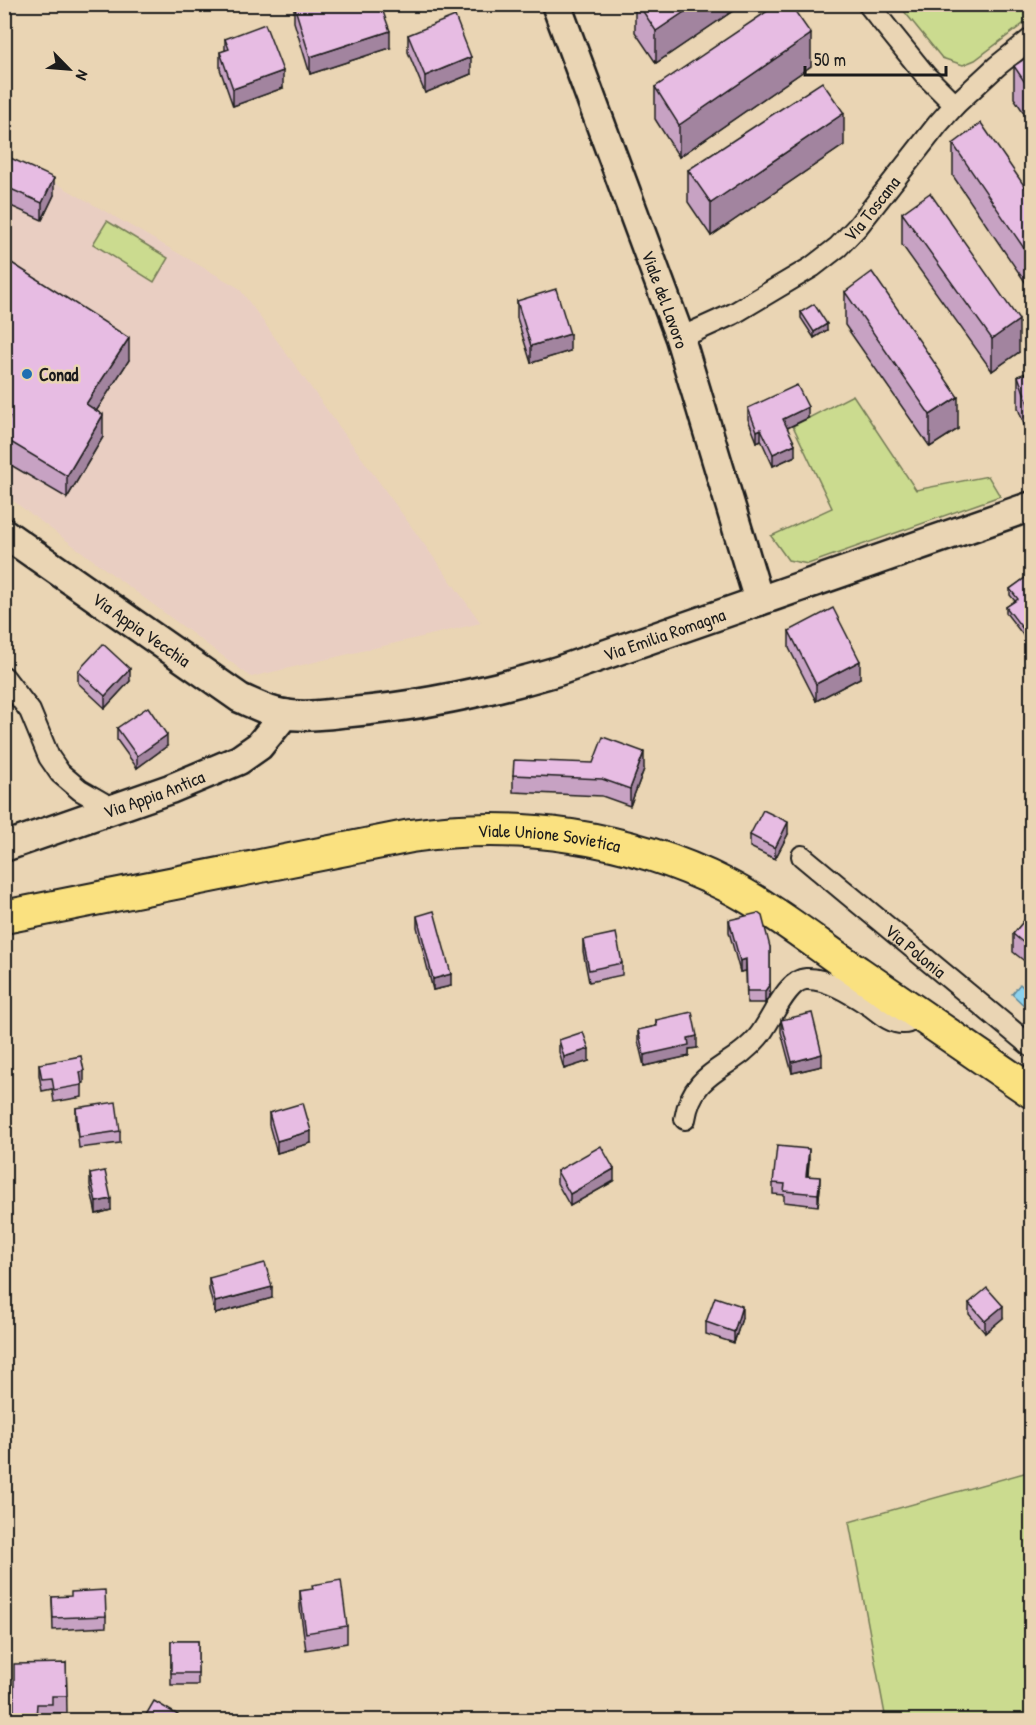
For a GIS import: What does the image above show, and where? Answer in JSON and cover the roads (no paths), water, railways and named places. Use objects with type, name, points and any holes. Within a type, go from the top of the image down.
[{"type":"main road","name":"Viale del Lavoro","points":[[556,4],[680,338],[759,601]]},
{"type":"main road","name":"Via Emilia Romagna","points":[[285,714],[312,715],[419,705],[558,671],[1032,506]]},
{"type":"main road","name":"Via Appia Vecchia","points":[[4,533],[230,692],[261,708],[285,714]]},
{"type":"main road","name":"Via Appia Antica","points":[[4,847],[170,789],[245,757],[269,736],[285,714]]},
{"type":"main road","name":"Viale Unione Sovietica","points":[[4,917],[411,836],[478,830],[545,832],[585,838],[676,863],[727,885],[774,914],[1032,1092]]},
{"type":"street","points":[[868,4],[926,76],[955,105]]},
{"type":"street","name":"Via Toscana","points":[[680,338],[733,314],[812,267],[838,247],[955,105],[997,66],[1032,38]]},
{"type":"street","points":[[4,677],[24,701],[49,757],[60,773],[73,786],[112,809]]},
{"type":"street","name":"Via Polonia","points":[[802,856],[1032,1047]]},
{"type":"street","points":[[684,1119],[689,1099],[697,1086],[754,1042],[770,1021],[785,993],[801,979],[826,982],[899,1023],[909,1022],[918,1014]]},
{"type":"water","points":[[1020,984],[1031,995],[1029,1010],[1012,994]]},
{"type":"place","name":"Conad","points":[[27,374]]}]
